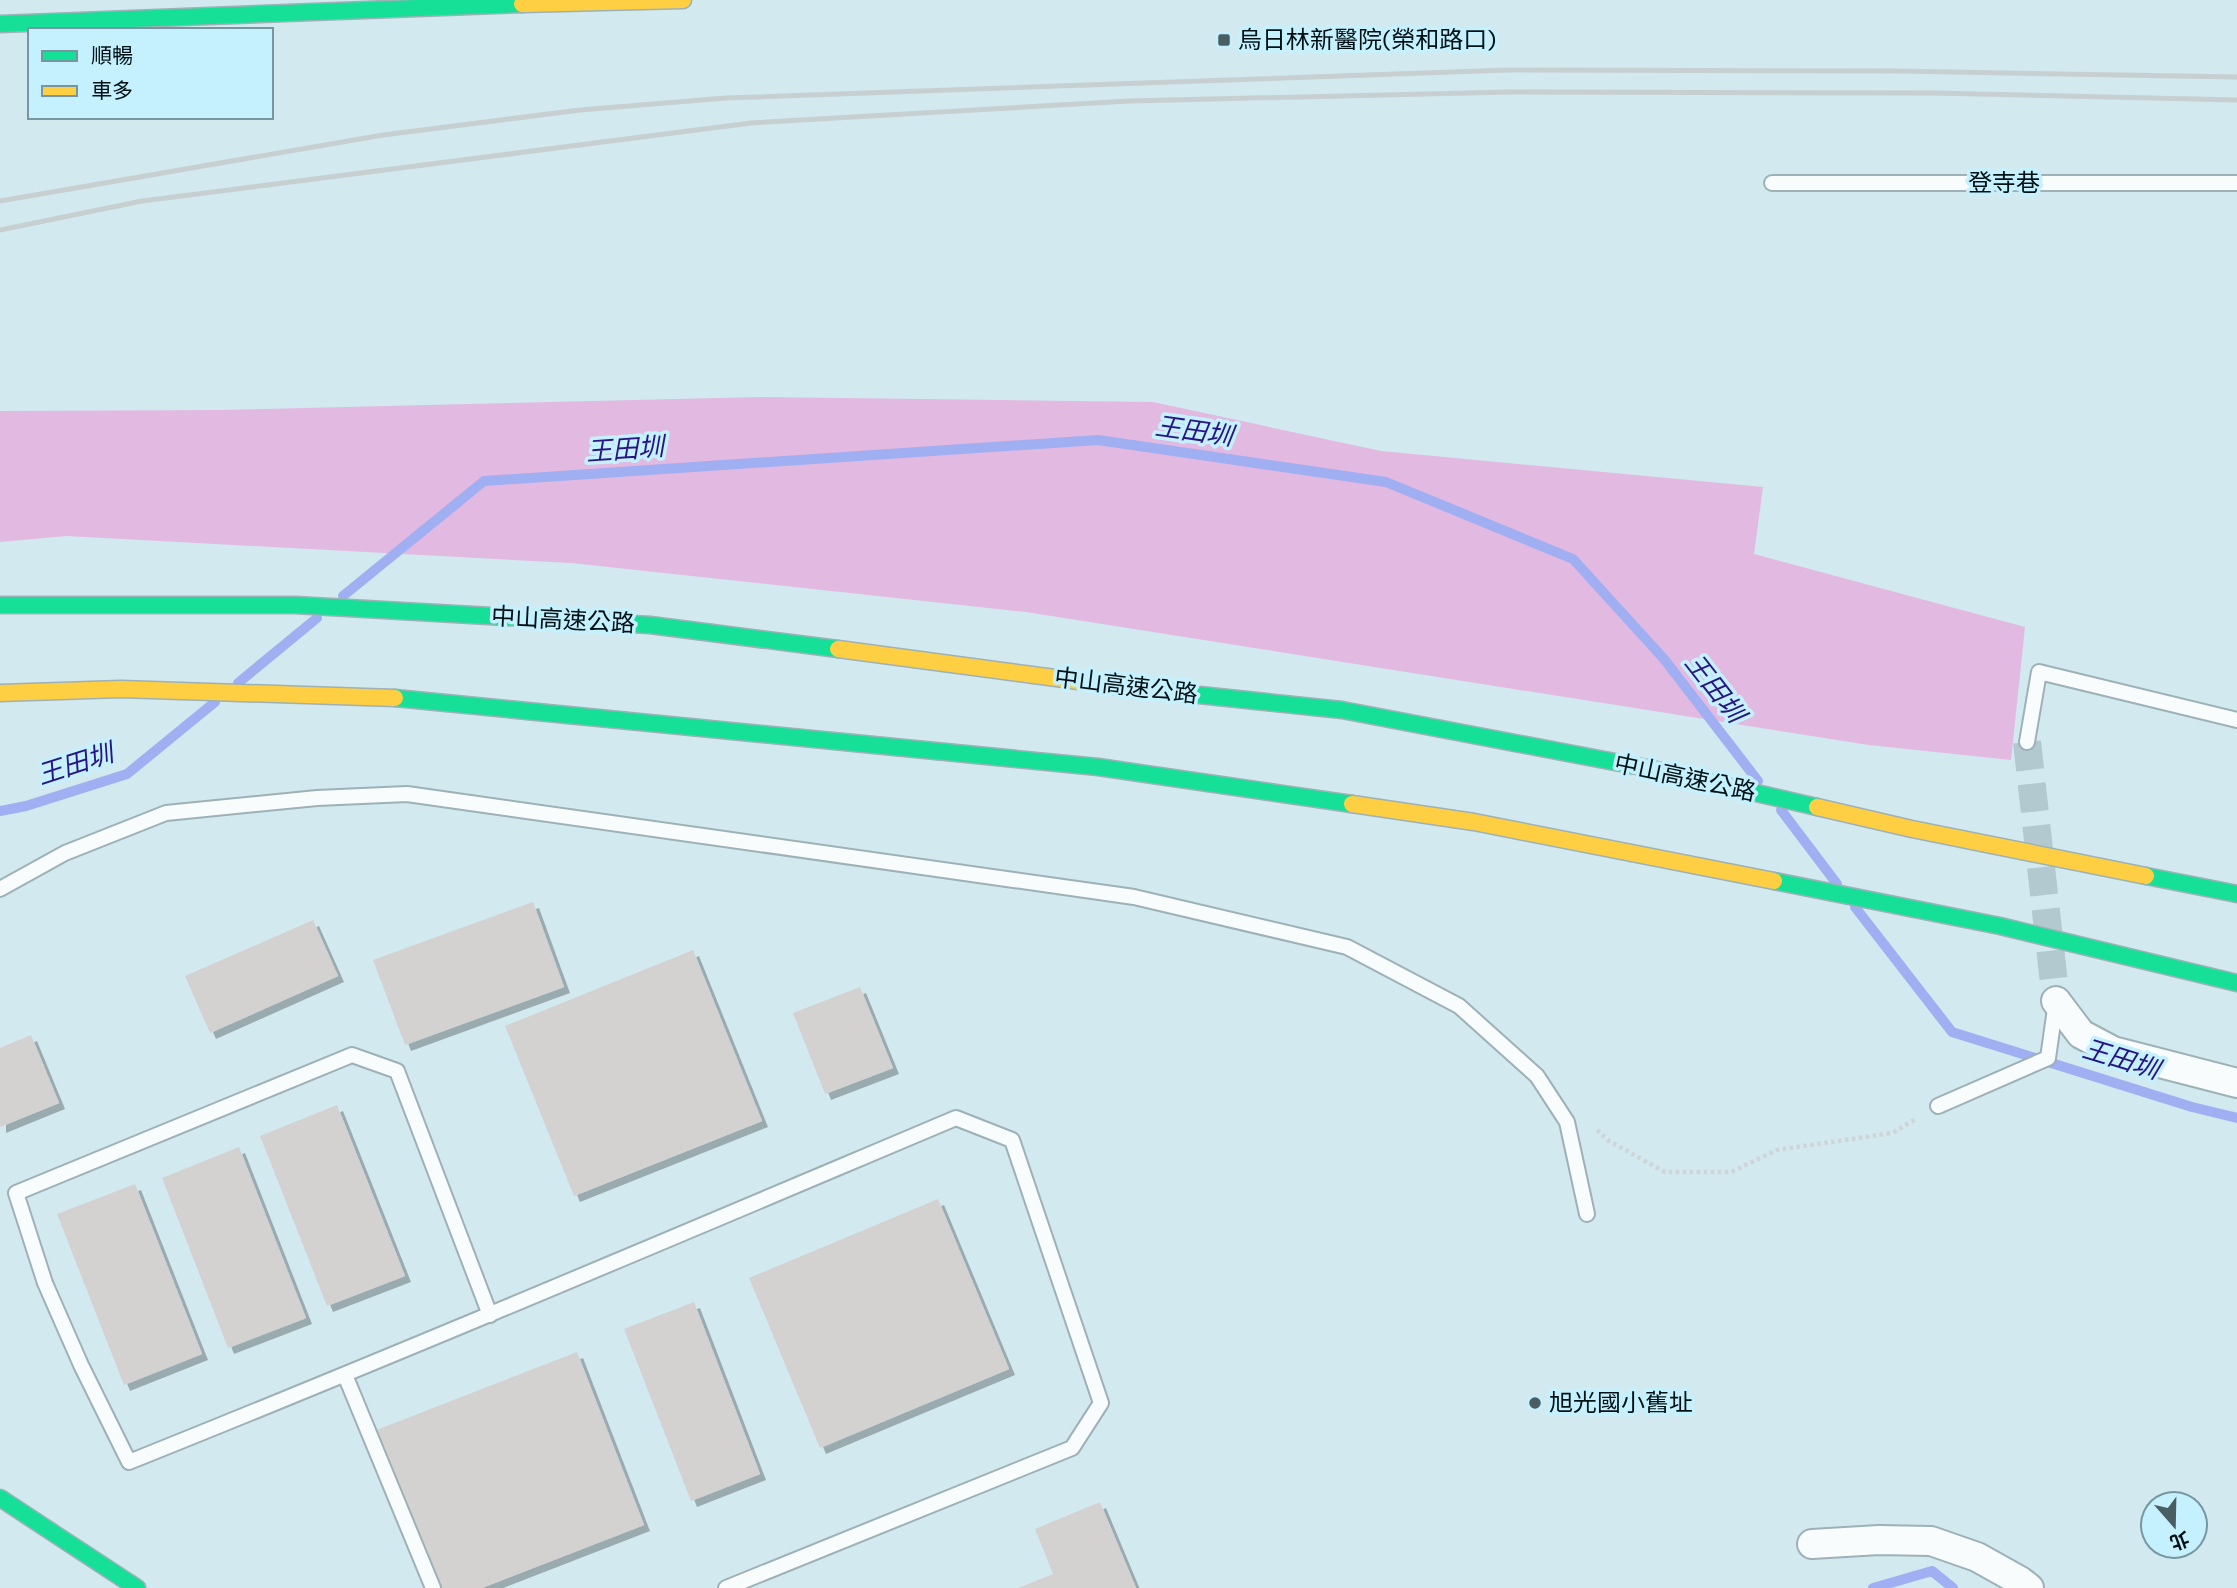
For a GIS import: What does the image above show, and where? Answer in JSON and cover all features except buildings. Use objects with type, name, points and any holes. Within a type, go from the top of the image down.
[{"type":"main road","points":[[0,24],[585,1],[683,0]]},
{"type":"main road","name":"中山高速公路","points":[[0,605],[295,605],[650,625],[1141,689],[1342,710],[1657,770],[1912,829],[2237,894]]},
{"type":"main road","points":[[0,693],[121,689],[414,699],[1098,767],[1474,822],[2000,926],[2237,983]]},
{"type":"main road","points":[[0,1498],[137,1588]]},
{"type":"street","points":[[2056,1001],[2081,1034],[2113,1051],[2237,1083]]},
{"type":"street","points":[[1812,1544],[1879,1540],[1931,1541],[1977,1557],[2029,1588]]},
{"type":"lane","name":"登寺巷","points":[[1772,183],[2237,183]]},
{"type":"lane","points":[[2027,742],[2039,672],[2237,720]]},
{"type":"lane","points":[[0,888],[65,853],[166,813],[317,798],[407,794],[1133,897],[1347,947],[1459,1006],[1537,1076],[1567,1122],[1587,1214]]},
{"type":"lane","points":[[1938,1105],[2048,1058],[2056,1001]]},
{"type":"lane","points":[[490,1315],[397,1071],[352,1055],[16,1194],[45,1283],[81,1365],[129,1462],[345,1376],[490,1315],[956,1118],[1012,1140],[1101,1403],[1072,1448],[726,1588]]},
{"type":"lane","points":[[345,1376],[433,1588]]},
{"type":"path","points":[[1588,1123],[1609,1141],[1665,1172],[1731,1172],[1777,1150],[1892,1133],[1938,1105]]},
{"type":"shaded area","points":[[760,397],[1153,402],[1381,451],[1763,487],[1754,554],[2025,627],[2011,760],[1869,745],[1026,612],[571,563],[67,536],[0,542],[0,411],[222,410]]},
{"type":"waterway","name":"王田圳","points":[[343,596],[484,481],[1098,440],[1386,482],[1573,559],[1664,659],[1758,781]]},
{"type":"waterway","name":"王田圳","points":[[238,683],[317,618]]},
{"type":"waterway","name":"王田圳","points":[[0,811],[26,806],[127,774],[215,702]]},
{"type":"waterway","name":"王田圳","points":[[1781,810],[1837,884]]},
{"type":"waterway","name":"王田圳","points":[[1855,907],[1952,1032],[2192,1107],[2237,1118]]},
{"type":"waterway","points":[[1873,1588],[1932,1571],[1953,1588]]},
{"type":"tunnel","points":[[2027,742],[2056,1001]]},
{"type":"railway","points":[[0,201],[383,135],[580,110],[726,98],[1508,70],[1896,71],[2237,77]]},
{"type":"railway","points":[[0,230],[142,201],[751,123],[1129,101],[1510,92],[1935,93],[2237,100]]},
{"type":"traffic: fast","points":[[0,24],[522,4]]},
{"type":"traffic: fast","points":[[0,605],[295,605],[650,625],[838,649]]},
{"type":"traffic: fast","points":[[1123,687],[1342,710],[1657,770],[1817,807]]},
{"type":"traffic: fast","points":[[395,698],[1098,767],[1352,804]]},
{"type":"traffic: fast","points":[[2146,876],[2237,894]]},
{"type":"traffic: fast","points":[[1774,881],[2000,926],[2237,983]]},
{"type":"traffic: fast","points":[[0,1498],[137,1588]]},
{"type":"traffic: slow","points":[[522,4],[683,0]]},
{"type":"traffic: slow","points":[[838,649],[1123,687]]},
{"type":"traffic: slow","points":[[0,693],[121,689],[395,698]]},
{"type":"traffic: slow","points":[[1352,804],[1474,822],[1774,881]]},
{"type":"traffic: slow","points":[[1817,807],[2146,876]]},
{"type":"place","name":"烏日林新醫院(榮和路口)","points":[[1224,40]]},
{"type":"place","name":"旭光國小舊址","points":[[1535,1403]]}]
